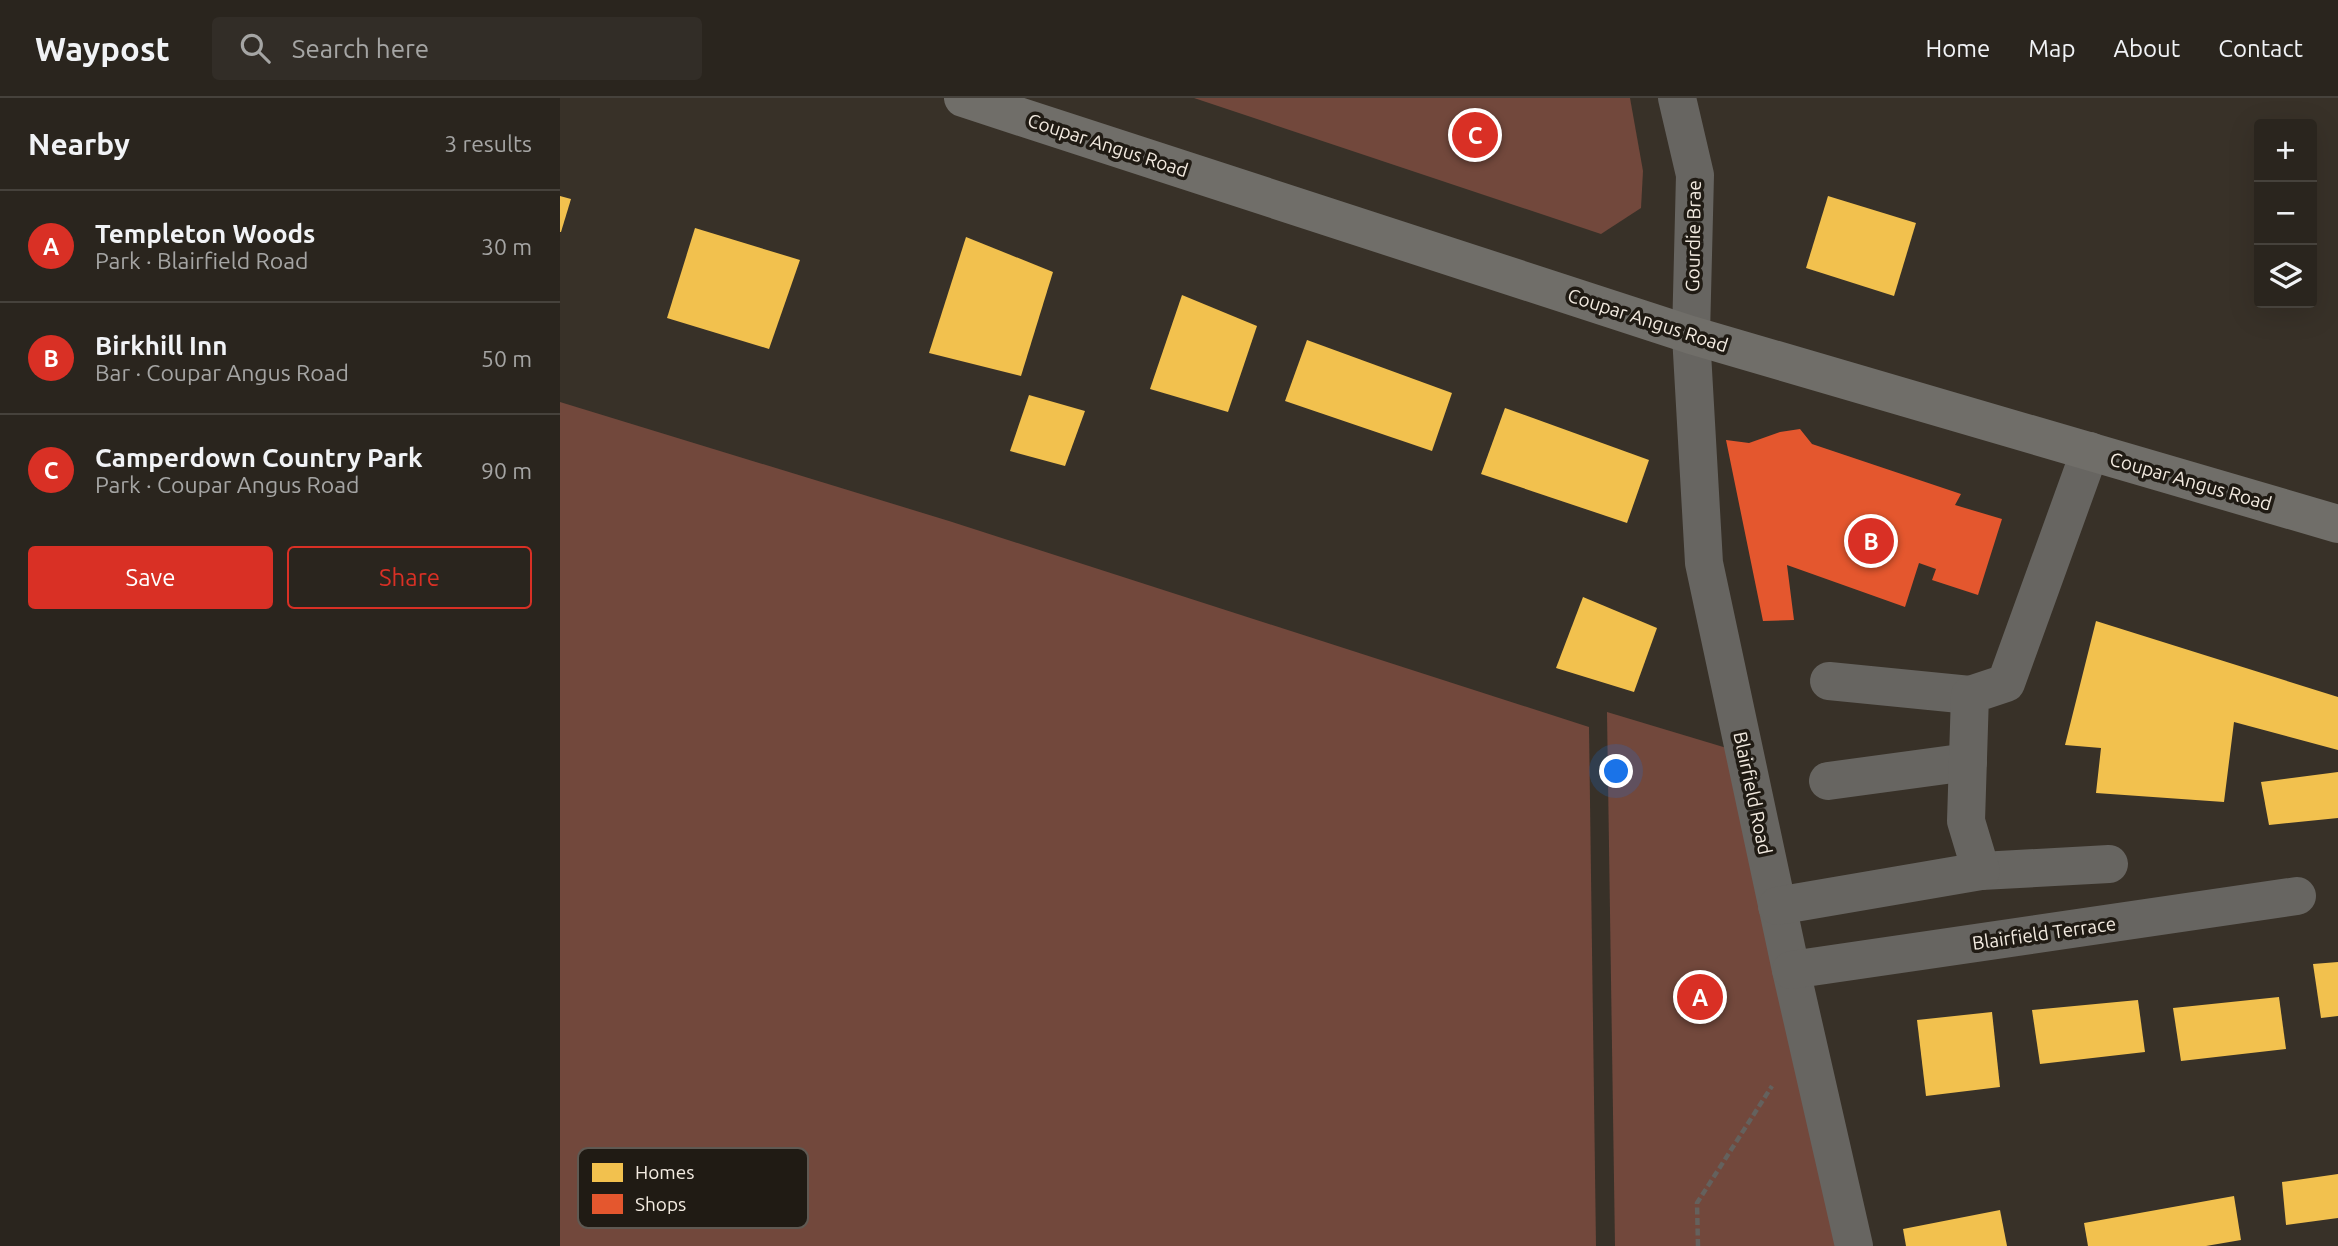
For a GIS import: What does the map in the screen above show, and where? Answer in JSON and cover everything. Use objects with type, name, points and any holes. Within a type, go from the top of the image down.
[{"type":"main road","name":"Coupar Angus Road","points":[[963,98],[1691,335],[2338,524]]},
{"type":"street","name":"Gourdie Brae","points":[[1677,98],[1695,175],[1691,335]]},
{"type":"street","name":"Blairfield Road","points":[[1691,335],[1704,563],[1791,970],[1854,1246]]},
{"type":"street","points":[[1829,681],[1970,695],[2006,683],[2090,451]]},
{"type":"street","points":[[1970,695],[1966,821],[1981,872]]},
{"type":"street","points":[[1828,781],[1968,762]]},
{"type":"street","points":[[1777,906],[1981,872],[2109,864]]},
{"type":"street","name":"Blairfield Terrace","points":[[1791,970],[2297,896]]},
{"type":"path","points":[[1698,1246],[1698,1203],[1773,1085]]},
{"type":"shaded area","points":[[1194,98],[1630,98],[1643,171],[1641,208],[1601,234]]},
{"type":"shaded area","points":[[560,402],[949,521],[1589,727],[1596,1246],[560,1246]]},
{"type":"shaded area","points":[[1607,712],[1730,749],[1854,1246],[1615,1246]]},
{"type":"building: Homes","points":[[560,196],[571,199],[561,232],[560,232]]},
{"type":"building: Homes","points":[[1828,196],[1916,223],[1894,296],[1806,268]]},
{"type":"building: Homes","points":[[695,228],[800,260],[769,349],[667,318]]},
{"type":"building: Homes","points":[[966,237],[1053,272],[1021,376],[929,353]]},
{"type":"building: Homes","points":[[1182,295],[1257,326],[1228,412],[1150,389]]},
{"type":"building: Homes","points":[[1307,340],[1452,393],[1432,451],[1285,401]]},
{"type":"building: Homes","points":[[1029,395],[1085,411],[1065,466],[1010,451]]},
{"type":"building: Homes","points":[[1505,408],[1649,460],[1627,523],[1481,474]]},
{"type":"building: Homes","points":[[1583,597],[1657,628],[1634,692],[1556,668]]},
{"type":"building: Homes","points":[[2096,621],[2338,697],[2338,750],[2234,722],[2224,802],[2096,793],[2101,748],[2065,745]]},
{"type":"building: Homes","points":[[2338,772],[2338,818],[2269,825],[2261,782]]},
{"type":"building: Homes","points":[[2338,962],[2338,1016],[2321,1018],[2313,964]]},
{"type":"building: Homes","points":[[2279,997],[2286,1049],[2181,1061],[2173,1008]]},
{"type":"building: Homes","points":[[2138,1000],[2145,1052],[2040,1064],[2032,1010]]},
{"type":"building: Homes","points":[[1992,1012],[2000,1087],[1926,1096],[1917,1020]]},
{"type":"building: Homes","points":[[2338,1174],[2338,1218],[2286,1225],[2282,1182]]},
{"type":"building: Homes","points":[[2234,1196],[2241,1240],[2206,1246],[2088,1246],[2084,1223]]},
{"type":"building: Homes","points":[[2000,1210],[2007,1246],[1906,1246],[1903,1229]]},
{"type":"building: Shops","points":[[1800,429],[1812,444],[1961,494],[1955,505],[2002,519],[1978,595],[1932,580],[1936,569],[1919,563],[1905,607],[1787,565],[1794,620],[1763,621],[1726,440],[1749,443],[1780,432]]},
{"type":"place","name":"Camperdown Country Park","points":[[1475,135]]},
{"type":"place","name":"Birkhill Inn","points":[[1871,541]]},
{"type":"place","name":"Templeton Woods","points":[[1700,997]]}]
